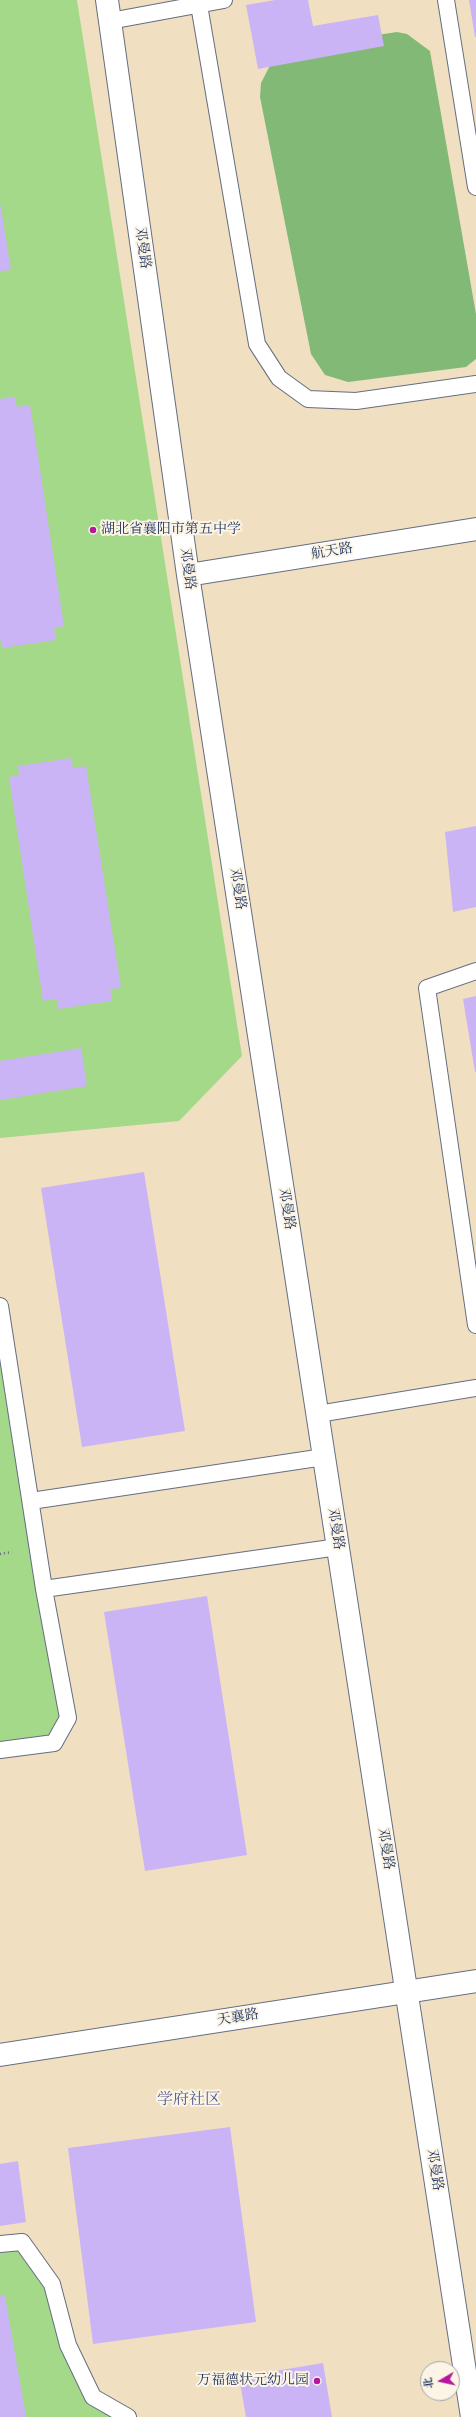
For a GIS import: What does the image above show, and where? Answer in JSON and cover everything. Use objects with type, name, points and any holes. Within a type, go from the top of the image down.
[{"type":"street","name":"邓曼路","points":[[108,10],[188,575],[472,2417]]},
{"type":"street","name":"航天路","points":[[188,575],[476,529]]},
{"type":"street","name":"天襄路","points":[[0,2055],[476,1981]]},
{"type":"lane","points":[[108,10],[199,4],[224,0]]},
{"type":"lane","points":[[446,0],[476,187]]},
{"type":"lane","points":[[199,4],[257,344],[279,378],[308,399],[356,401],[476,384]]},
{"type":"lane","points":[[476,971],[427,988],[476,1325]]},
{"type":"lane","points":[[0,1306],[44,1589],[68,1718],[54,1743],[0,1750]]},
{"type":"lane","points":[[318,1414],[476,1388]]},
{"type":"lane","points":[[31,1501],[324,1457]]},
{"type":"lane","points":[[44,1589],[338,1547]]},
{"type":"lane","points":[[0,2244],[22,2242],[52,2284],[68,2345],[93,2398],[128,2417]]},
{"type":"green space","name":"湖北省襄阳市第五中学","points":[[0,0],[77,0],[242,1056],[179,1121],[0,1138]]},
{"type":"green space","points":[[397,32],[407,34],[430,51],[476,314],[476,359],[466,367],[348,382],[325,375],[311,354],[260,97],[261,83],[278,50]]},
{"type":"green space","points":[[0,1306],[68,1718],[54,1743],[0,1750]]},
{"type":"green space","points":[[22,2242],[52,2284],[93,2397],[128,2417],[0,2417],[0,2244]]},
{"type":"building","points":[[275,0],[308,0],[313,26],[378,15],[384,46],[258,69],[246,5]]},
{"type":"building","points":[[469,0],[476,0],[476,37],[475,37]]},
{"type":"building","points":[[0,203],[11,270],[0,271]]},
{"type":"building","points":[[15,397],[17,407],[30,405],[64,626],[54,628],[56,640],[2,648],[0,638],[0,399]]},
{"type":"building","points":[[71,758],[73,768],[86,766],[121,988],[110,989],[112,1001],[58,1009],[57,999],[43,1001],[9,777],[19,775],[18,766]]},
{"type":"building","points":[[476,826],[476,907],[453,912],[445,832]]},
{"type":"building","points":[[476,996],[476,1072],[475,1072],[463,999]]},
{"type":"building","points":[[81,1048],[87,1086],[0,1100],[0,1061]]},
{"type":"building","points":[[144,1172],[185,1431],[82,1447],[41,1188]]},
{"type":"building","points":[[207,1596],[247,1855],[145,1871],[104,1612]]},
{"type":"building","points":[[230,2127],[256,2322],[93,2344],[68,2148]]},
{"type":"building","points":[[18,2161],[26,2222],[0,2226],[0,2164]]},
{"type":"building","points":[[0,2296],[5,2296],[26,2417],[0,2417]]},
{"type":"building","points":[[323,2363],[332,2417],[246,2417],[239,2377]]},
{"type":"place","name":"湖北省襄阳市第五中学","points":[[93,530]]},
{"type":"place","name":"万福德状元幼儿园","points":[[317,2381]]},
{"type":"district","name":"学府社区","points":[[189,2100]]}]
